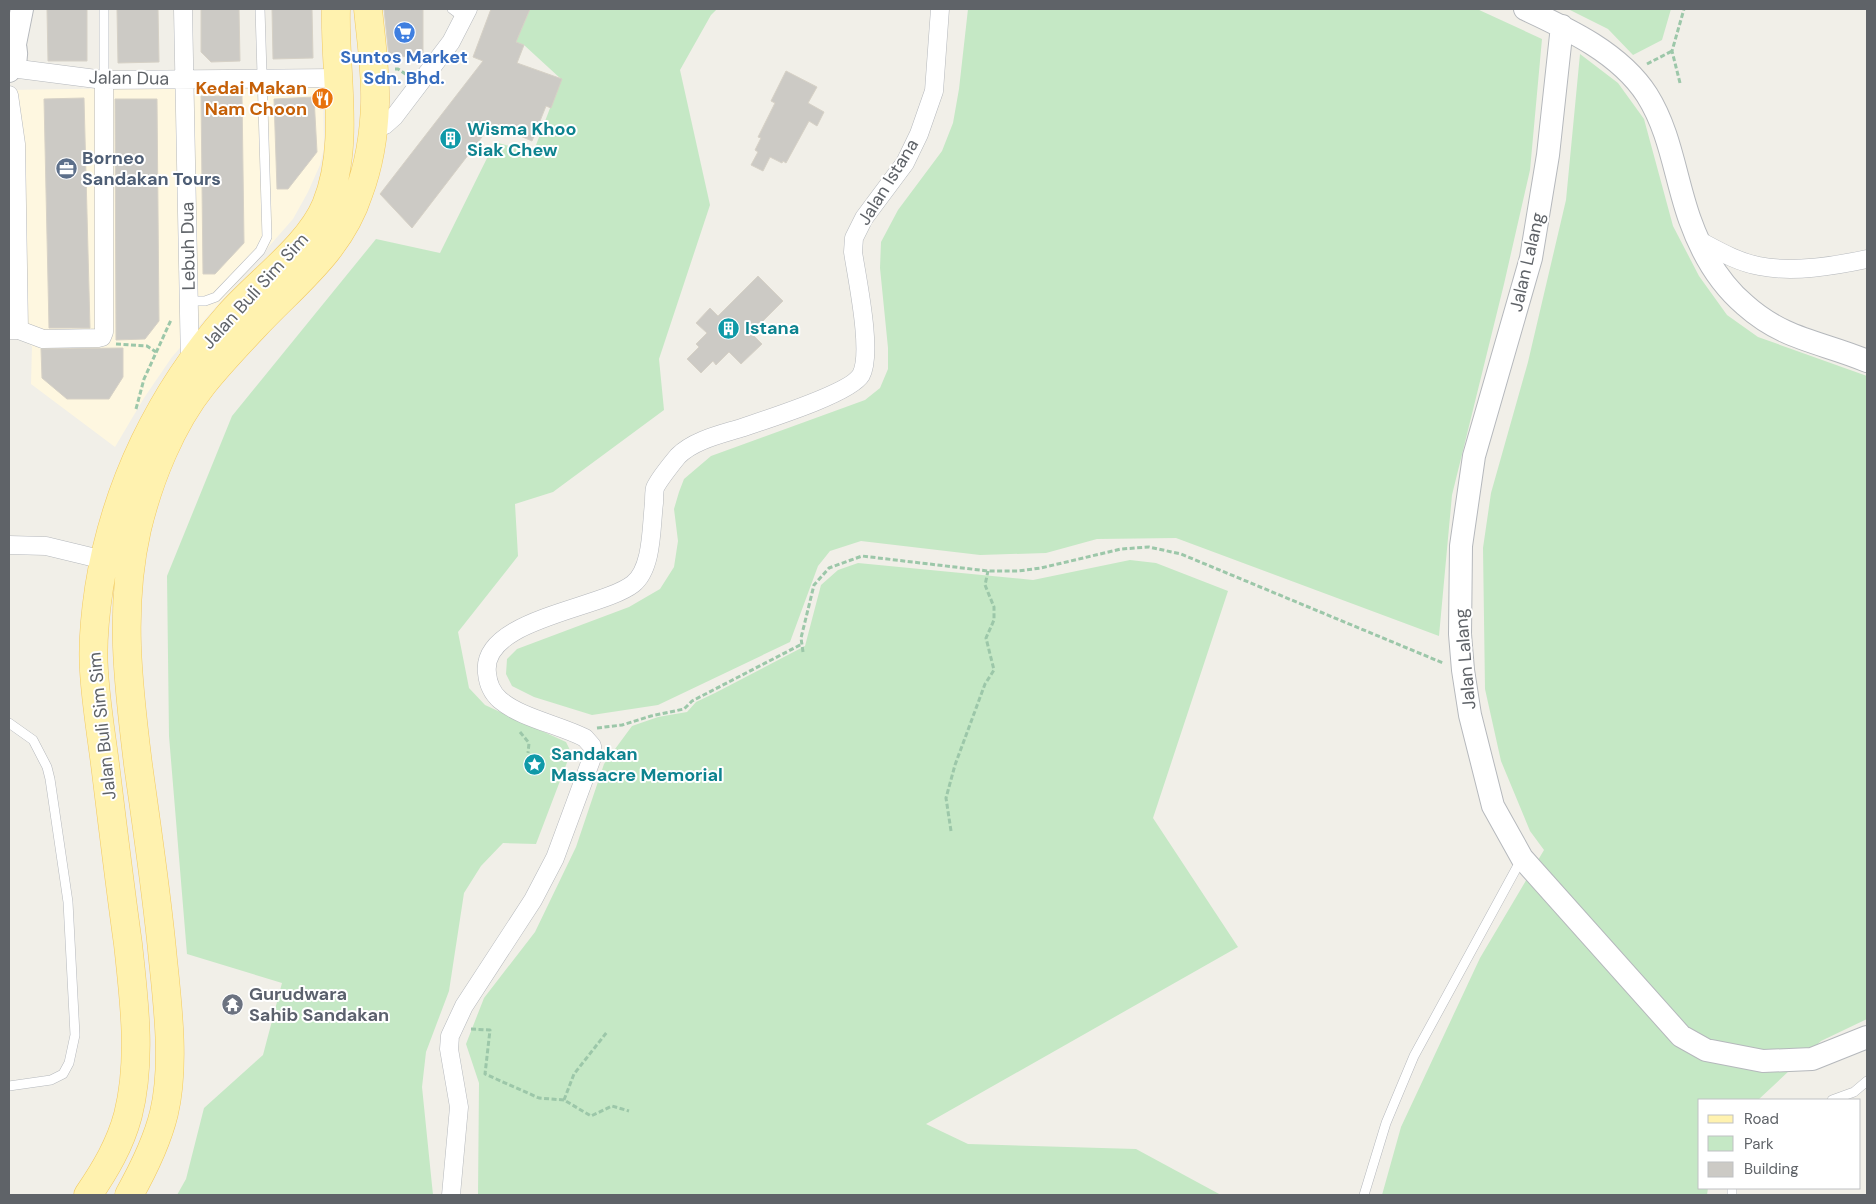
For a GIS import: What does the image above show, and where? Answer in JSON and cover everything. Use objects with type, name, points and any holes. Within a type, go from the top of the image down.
[{"type":"main road","name":"Jalan Buli Sim Sim","points":[[88,1195],[113,1156],[128,1115],[134,1072],[135,1030],[132,978],[94,670],[96,612],[104,560],[123,492],[141,448],[163,405],[190,364],[230,314],[292,252],[312,228],[325,208],[338,162],[339,112],[336,9]]},
{"type":"main road","name":"Jalan Buli Sim Sim","points":[[128,1195],[141,1172],[164,1115],[169,1084],[167,997],[126,659],[126,609],[138,528],[149,490],[164,453],[180,421],[202,386],[254,327],[331,248],[344,227],[359,194],[373,130],[374,95],[368,9]]},
{"type":"main road","points":[[337,78],[356,82],[374,95]]},
{"type":"street","points":[[10,69],[16,56],[12,40],[22,9]]},
{"type":"street","name":"Lebuh Dua","points":[[183,9],[190,364]]},
{"type":"street","name":"Jalan Istana","points":[[453,1029],[464,1006],[533,900],[554,858],[594,755],[592,746],[585,738],[517,710],[501,701],[493,693],[488,681],[486,666],[489,653],[508,636],[550,615],[610,597],[634,583],[647,564],[655,487],[679,456],[704,440],[797,410],[856,382],[861,375],[866,360],[853,252],[854,238],[864,218],[905,163],[918,134],[934,91],[940,9]]},
{"type":"street","points":[[1525,9],[1562,26],[1605,54],[1628,73],[1646,94],[1658,115],[1698,240],[1729,289],[1743,304],[1762,319],[1794,336],[1867,361]]},
{"type":"street","points":[[373,130],[385,125],[394,117],[451,42],[461,12]]},
{"type":"street","name":"Jalan Lalang","points":[[1562,26],[1548,155],[1531,258],[1474,456],[1461,546],[1460,634],[1462,670],[1470,716],[1493,806],[1522,858],[1681,1036],[1706,1050],[1763,1061],[1812,1059],[1864,1041]]},
{"type":"street","name":"Jalan Dua","points":[[10,69],[104,80],[337,78]]},
{"type":"street","points":[[9,95],[16,144],[14,330],[42,339],[102,337],[104,332],[104,80]]},
{"type":"street","points":[[1698,240],[1733,258],[1759,266],[1798,269],[1867,259]]},
{"type":"street","points":[[9,545],[56,548],[104,560]]},
{"type":"street","points":[[451,1195],[459,1107],[449,1049],[450,1036],[453,1029]]},
{"type":"lane","points":[[104,9],[104,80]]},
{"type":"lane","points":[[189,301],[205,302],[216,297],[265,244],[268,231],[260,9]]},
{"type":"lane","points":[[9,723],[33,740],[47,767],[50,778],[68,902],[75,1035],[69,1064],[63,1074],[51,1080],[9,1086]]},
{"type":"lane","points":[[1364,1195],[1386,1122],[1414,1056],[1522,858]]},
{"type":"lane","points":[[1835,1099],[1854,1092],[1867,1081]]},
{"type":"path","points":[[1680,83],[1672,51],[1684,9]]},
{"type":"path","points":[[1628,73],[1672,51]]},
{"type":"path","points":[[134,416],[144,379],[172,319]]},
{"type":"path","points":[[102,337],[118,345],[147,346],[156,352]]},
{"type":"path","points":[[804,652],[801,638],[814,585],[829,568],[862,556],[988,571],[1018,571],[1041,568],[1121,550],[1150,547],[1181,554],[1462,670]]},
{"type":"path","points":[[951,831],[946,798],[954,765],[985,684],[994,670],[986,638],[994,620],[994,607],[985,585],[988,571]]},
{"type":"path","points":[[593,729],[684,709],[692,701],[802,644]]},
{"type":"path","points":[[453,1029],[490,1030],[485,1074],[539,1098],[564,1100],[591,1116],[612,1106],[629,1111]]},
{"type":"path","points":[[564,1100],[574,1074],[608,1032]]},
{"type":"shaded area","points":[[323,85],[324,148],[320,165],[293,219],[172,357],[144,398],[115,447],[31,384],[32,346],[16,337],[9,337],[9,90]]},
{"type":"green space","points":[[530,9],[717,9],[711,15],[680,70],[710,205],[659,359],[664,410],[553,492],[515,504],[518,556],[458,632],[469,688],[485,705],[566,742],[571,752],[536,844],[503,843],[481,866],[464,893],[449,991],[426,1052],[422,1087],[433,1195],[177,1195],[186,1179],[204,1108],[263,1055],[282,983],[187,954],[169,736],[167,576],[232,416],[376,239],[440,253],[495,142],[533,153],[561,79],[524,45],[516,42]]},
{"type":"green space","points":[[968,9],[1477,9],[1542,39],[1530,170],[1452,495],[1439,636],[1176,538],[1097,539],[1046,553],[980,555],[861,541],[830,551],[818,566],[790,642],[658,705],[592,715],[534,697],[512,686],[506,674],[507,659],[517,649],[629,607],[660,589],[674,567],[678,541],[674,509],[679,492],[684,479],[711,456],[865,400],[880,388],[888,369],[888,348],[880,268],[881,242],[898,210],[942,151],[953,123],[959,89]]},
{"type":"green space","points":[[1568,9],[1671,9],[1662,40],[1633,55],[1608,29]]},
{"type":"green space","points":[[1580,54],[1618,83],[1644,119],[1673,226],[1699,276],[1727,315],[1758,337],[1867,376],[1867,1019],[1821,1041],[1759,1099],[1698,1099],[1698,1189],[1708,1189],[1707,1195],[1382,1195],[1401,1127],[1480,958],[1544,850],[1530,831],[1501,761],[1485,689],[1483,548],[1491,493],[1528,362],[1566,200]]},
{"type":"green space","points":[[1130,560],[1156,563],[1228,591],[1153,818],[1238,947],[926,1124],[968,1144],[1136,1149],[1221,1195],[478,1195],[479,1083],[466,1044],[484,998],[535,932],[576,847],[604,764],[632,726],[658,717],[687,712],[696,702],[805,646],[821,585],[838,570],[858,563],[1033,580]]},
{"type":"building","points":[[47,9],[87,9],[87,61],[48,61]]},
{"type":"building","points":[[117,9],[158,9],[159,62],[118,63]]},
{"type":"building","points":[[201,9],[239,9],[240,61],[211,62],[201,52]]},
{"type":"building","points":[[272,9],[312,9],[313,58],[273,59]]},
{"type":"building","name":"Suntos Market Sdn. Bhd.","points":[[384,9],[423,9],[423,56],[389,57]]},
{"type":"building","points":[[491,9],[530,9],[516,42],[524,45],[517,63],[562,79],[551,108],[546,106],[532,141],[492,124],[412,228],[380,194],[483,61],[473,57]]},
{"type":"building","points":[[786,71],[817,87],[808,103],[824,112],[817,126],[809,121],[786,163],[770,157],[763,171],[751,165],[758,152],[755,150],[761,138],[758,137],[775,103],[771,101]]},
{"type":"building","points":[[201,96],[242,96],[244,243],[215,274],[203,274]]},
{"type":"building","points":[[314,97],[317,152],[288,189],[277,189],[274,99]]},
{"type":"building","points":[[84,98],[90,328],[49,328],[44,99]]},
{"type":"building","points":[[115,99],[157,99],[159,321],[145,339],[116,340]]},
{"type":"building","name":"Istana","points":[[758,276],[783,301],[751,333],[762,344],[741,364],[729,352],[716,365],[713,361],[701,373],[687,359],[699,347],[696,344],[707,333],[696,323],[710,308],[718,316]]},
{"type":"building","points":[[123,348],[123,377],[109,399],[67,399],[42,378],[41,349]]},
{"type":"place","name":"Suntos Market Sdn. Bhd.","points":[[404,32]]},
{"type":"place","name":"Kedai Makan Nam Choon","points":[[323,98]]},
{"type":"place","name":"Wisma Khoo Siak Chew","points":[[451,139]]},
{"type":"place","name":"Borneo Sandakan Tours","points":[[66,168]]},
{"type":"place","name":"Istana","points":[[729,328]]},
{"type":"place","name":"Sandakan Massacre Memorial","points":[[535,764]]},
{"type":"place","name":"Gurudwara Sahib Sandakan","points":[[233,1004]]}]
